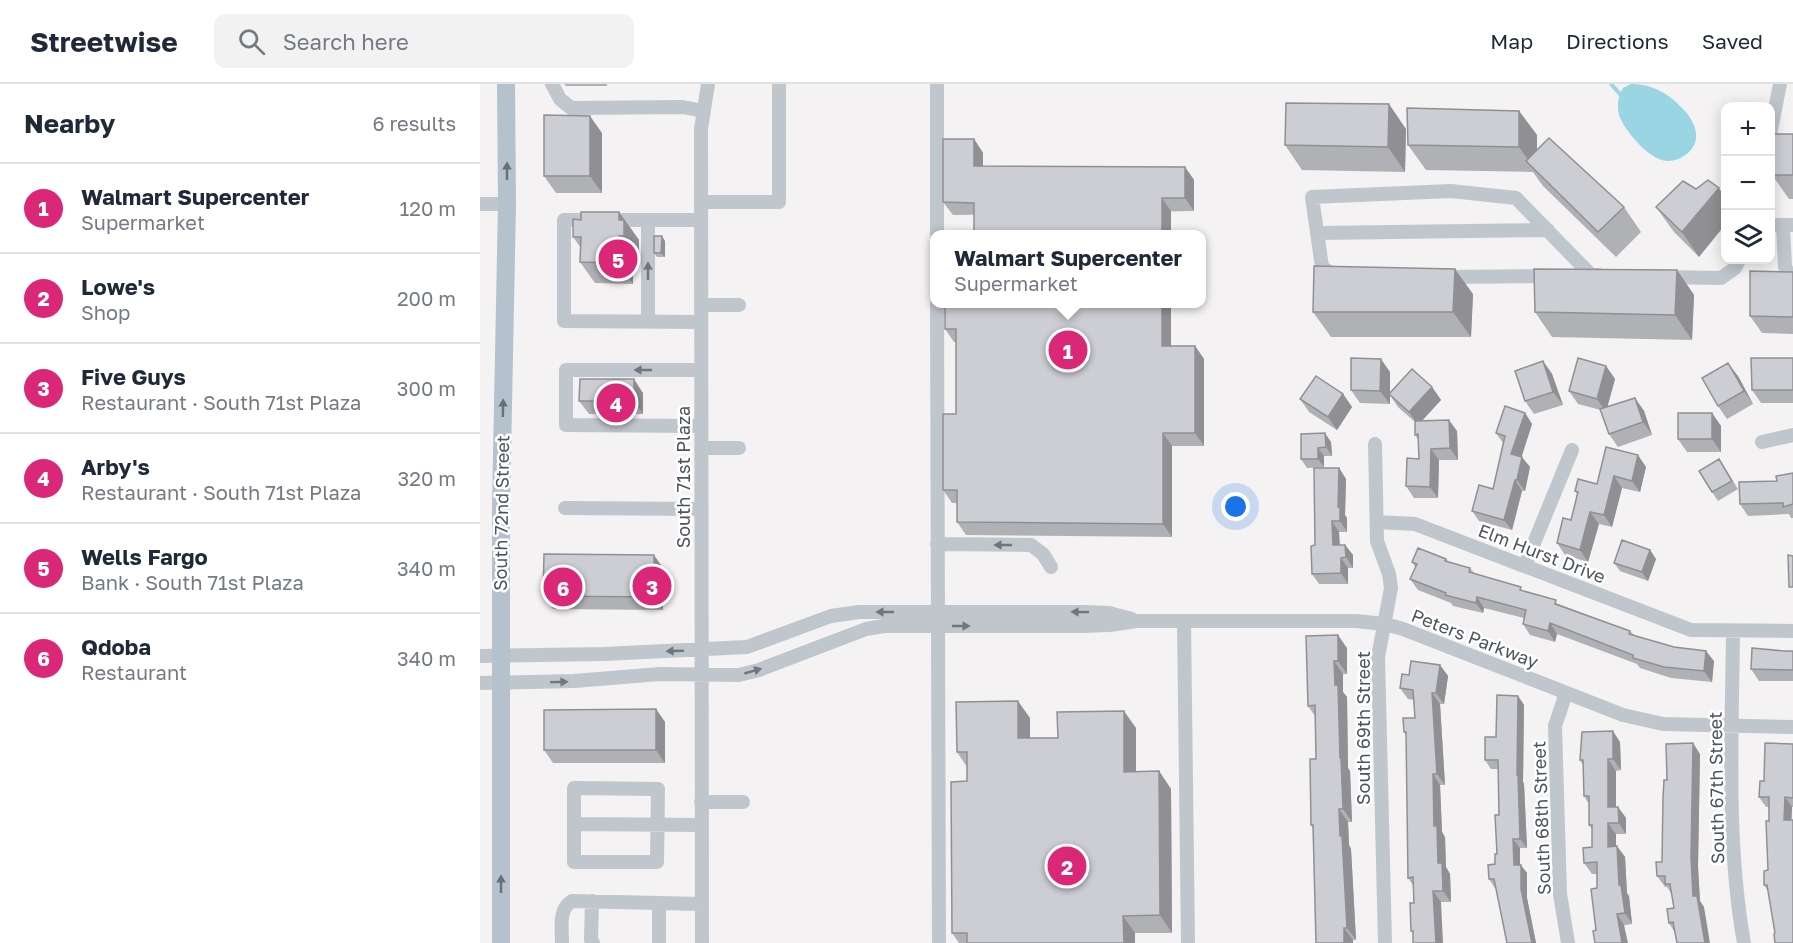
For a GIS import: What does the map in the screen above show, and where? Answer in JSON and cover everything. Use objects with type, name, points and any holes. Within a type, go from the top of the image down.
[{"type":"main road","name":"South 72nd Street","points":[[501,943],[501,506],[507,204],[506,84]]},
{"type":"street","points":[[552,84],[560,99],[571,108],[683,107],[703,111]]},
{"type":"street","name":"South 71st Plaza","points":[[702,943],[701,202],[703,111],[708,84]]},
{"type":"street","points":[[701,202],[779,202],[779,84]]},
{"type":"street","points":[[937,84],[937,230]]},
{"type":"street","points":[[1775,110],[1780,84]]},
{"type":"street","points":[[1351,278],[1339,278],[1322,267],[1312,196],[1451,191],[1516,198],[1590,275]]},
{"type":"street","points":[[480,204],[507,204]]},
{"type":"street","points":[[701,220],[564,220],[564,321],[701,322]]},
{"type":"street","points":[[648,220],[648,321]]},
{"type":"street","points":[[1782,225],[1785,267],[1790,276],[1793,276]]},
{"type":"street","points":[[1317,233],[1548,230]]},
{"type":"street","points":[[1650,276],[1721,278],[1737,264]]},
{"type":"street","points":[[1432,278],[1614,276]]},
{"type":"street","points":[[701,305],[739,305]]},
{"type":"street","points":[[938,308],[939,943]]},
{"type":"street","points":[[701,370],[566,370],[566,425],[701,426]]},
{"type":"street","points":[[1762,442],[1793,435]]},
{"type":"street","name":"South 69th Street","points":[[1375,444],[1377,541],[1391,580],[1391,596],[1378,657],[1385,943]]},
{"type":"street","points":[[701,448],[739,448]]},
{"type":"street","points":[[1525,565],[1572,450]]},
{"type":"street","points":[[564,508],[701,509]]},
{"type":"street","name":"Elm Hurst Drive","points":[[1377,522],[1415,524],[1691,630],[1793,631]]},
{"type":"street","points":[[938,544],[1031,545],[1043,554],[1051,567]]},
{"type":"street","points":[[480,656],[604,654],[747,647],[831,616],[859,612],[938,619]]},
{"type":"street","name":"Peters Parkway","points":[[938,619],[1109,613],[1137,621],[1356,621],[1385,624],[1623,715],[1663,724],[1793,727]]},
{"type":"street","points":[[480,683],[574,681],[660,674],[739,675],[759,670],[866,629],[938,619]]},
{"type":"street","points":[[1184,621],[1188,943]]},
{"type":"street","name":"South 67th Street","points":[[1733,632],[1733,845],[1738,908],[1744,943]]},
{"type":"street","name":"South 68th Street","points":[[1566,693],[1555,726],[1560,894],[1568,943]]},
{"type":"street","points":[[574,788],[658,789],[657,825],[657,862],[574,862],[574,788]]},
{"type":"street","points":[[702,801],[743,802]]},
{"type":"street","points":[[574,824],[702,825]]},
{"type":"street","points":[[592,901],[591,940],[593,943]]},
{"type":"street","points":[[561,943],[563,910],[572,902],[702,904]]},
{"type":"street","points":[[659,903],[659,943]]},
{"type":"water","points":[[1631,84],[1639,84],[1660,91],[1687,114],[1696,131],[1693,148],[1688,153],[1673,160],[1660,159],[1645,150],[1632,136],[1619,115],[1618,108],[1621,91]]},
{"type":"building","points":[[1286,103],[1389,104],[1388,147],[1285,145]]},
{"type":"building","points":[[1407,108],[1519,111],[1519,147],[1408,145]]},
{"type":"building","points":[[544,115],[590,116],[590,176],[544,176]]},
{"type":"building","points":[[1775,134],[1793,134],[1793,175],[1775,175]]},
{"type":"building","points":[[1549,138],[1624,207],[1598,232],[1526,161]]},
{"type":"building","points":[[943,139],[974,139],[974,166],[1185,167],[1185,198],[1162,198],[1162,230],[974,230],[974,203],[943,202]]},
{"type":"building","points":[[1708,180],[1719,188],[1682,232],[1656,207],[1683,181],[1696,189]]},
{"type":"building","points":[[581,212],[619,212],[619,220],[624,220],[624,236],[619,236],[618,263],[580,262],[581,237],[573,237],[573,219],[581,220]]},
{"type":"building","points":[[654,236],[662,236],[661,253],[654,253]]},
{"type":"building","points":[[1314,266],[1455,269],[1453,312],[1313,312]]},
{"type":"building","points":[[1534,269],[1677,270],[1675,315],[1535,312]]},
{"type":"building","points":[[1750,271],[1793,272],[1793,317],[1750,316]]},
{"type":"building","points":[[945,308],[1162,308],[1162,346],[1195,346],[1195,433],[1163,433],[1163,524],[957,522],[957,490],[943,490],[943,414],[956,414],[956,329],[945,329]]},
{"type":"building","points":[[1351,358],[1381,359],[1380,391],[1351,390]]},
{"type":"building","points":[[1578,358],[1606,366],[1597,399],[1569,391]]},
{"type":"building","points":[[1751,358],[1793,358],[1793,390],[1752,390]]},
{"type":"building","points":[[1543,361],[1553,392],[1525,401],[1515,371]]},
{"type":"building","points":[[1728,363],[1744,391],[1718,406],[1702,378]]},
{"type":"building","points":[[1412,369],[1432,387],[1409,412],[1389,394]]},
{"type":"building","points":[[1316,376],[1343,394],[1328,417],[1300,399]]},
{"type":"building","points":[[580,379],[634,379],[634,401],[579,401]]},
{"type":"building","points":[[1635,398],[1643,422],[1609,434],[1600,409]]},
{"type":"building","points":[[1505,406],[1525,413],[1511,454],[1522,457],[1504,520],[1472,511],[1479,485],[1493,489],[1505,436],[1496,433]]},
{"type":"building","points":[[1678,413],[1712,413],[1712,439],[1678,439]]},
{"type":"building","points":[[1449,420],[1450,448],[1431,449],[1430,487],[1406,486],[1407,458],[1419,459],[1415,421]]},
{"type":"building","points":[[1325,433],[1326,447],[1318,448],[1318,459],[1301,459],[1301,434]]},
{"type":"building","points":[[1606,447],[1638,455],[1632,481],[1614,476],[1604,515],[1590,512],[1580,550],[1557,543],[1563,518],[1571,520],[1578,492],[1575,491],[1578,479],[1597,484]]},
{"type":"building","points":[[1719,459],[1732,481],[1712,492],[1699,471]]},
{"type":"building","points":[[1314,468],[1339,468],[1340,521],[1332,521],[1333,545],[1345,545],[1346,557],[1341,558],[1341,573],[1312,574],[1311,546],[1315,545]]},
{"type":"building","points":[[1793,473],[1793,504],[1783,507],[1783,503],[1740,504],[1739,482],[1777,481],[1776,476]]},
{"type":"building","points":[[1622,540],[1650,550],[1642,572],[1614,563]]},
{"type":"building","points":[[1418,548],[1446,559],[1445,561],[1470,568],[1469,572],[1556,600],[1555,604],[1630,631],[1629,634],[1674,647],[1706,651],[1704,671],[1664,667],[1633,658],[1633,655],[1550,623],[1548,631],[1523,624],[1526,610],[1477,597],[1476,603],[1445,595],[1446,593],[1410,579],[1417,564],[1412,562]]},
{"type":"building","points":[[544,554],[654,555],[654,597],[543,596]]},
{"type":"building","points":[[1788,555],[1793,556],[1793,587],[1789,587]]},
{"type":"building","points":[[1338,635],[1338,661],[1334,661],[1335,685],[1338,685],[1343,809],[1339,809],[1340,836],[1342,836],[1347,928],[1344,928],[1344,943],[1316,943],[1310,759],[1316,759],[1315,705],[1308,706],[1306,636]]},
{"type":"building","points":[[1752,648],[1793,651],[1793,670],[1751,669]]},
{"type":"building","points":[[1411,661],[1440,665],[1436,693],[1432,693],[1437,774],[1433,774],[1434,826],[1437,826],[1438,863],[1442,863],[1443,891],[1433,891],[1436,943],[1413,943],[1413,931],[1411,931],[1410,903],[1414,903],[1413,877],[1408,878],[1406,732],[1404,732],[1403,718],[1415,718],[1413,690],[1400,688],[1402,674],[1409,675]]},
{"type":"building","points":[[1497,695],[1518,696],[1517,775],[1520,839],[1513,839],[1514,865],[1521,865],[1521,889],[1532,943],[1507,943],[1494,879],[1489,879],[1488,865],[1495,864],[1495,854],[1497,854],[1495,815],[1499,815],[1498,760],[1485,760],[1485,737],[1496,737]]},
{"type":"building","points":[[1018,701],[1018,738],[1058,738],[1057,712],[1124,711],[1124,772],[1159,771],[1160,915],[1123,916],[1124,943],[967,943],[967,933],[952,933],[951,782],[967,781],[967,752],[957,752],[956,702]]},
{"type":"building","points":[[656,709],[656,750],[544,750],[544,710]]},
{"type":"building","points":[[1613,731],[1613,759],[1608,759],[1608,807],[1618,807],[1619,823],[1608,823],[1608,847],[1617,846],[1619,885],[1621,885],[1625,913],[1617,914],[1622,943],[1595,943],[1593,931],[1596,930],[1591,889],[1597,888],[1597,862],[1584,863],[1583,848],[1592,847],[1592,825],[1589,825],[1589,796],[1584,796],[1583,760],[1580,760],[1582,732]]},
{"type":"building","points":[[1693,743],[1691,857],[1693,896],[1697,896],[1705,943],[1677,943],[1673,922],[1669,923],[1667,909],[1674,908],[1670,884],[1665,884],[1665,876],[1657,876],[1656,862],[1662,862],[1664,780],[1667,780],[1666,744]]},
{"type":"building","points":[[1765,743],[1793,744],[1793,798],[1785,797],[1784,820],[1793,820],[1793,943],[1775,943],[1767,885],[1764,885],[1764,871],[1768,870],[1766,821],[1769,821],[1769,797],[1759,797],[1760,781],[1764,781]]},
{"type":"waterway","points":[[1611,84],[1620,94]]},
{"type":"place","name":"Wells Fargo","points":[[618,259]]},
{"type":"place","name":"Walmart Supercenter","points":[[1068,350]]},
{"type":"place","name":"Arby's","points":[[616,403]]},
{"type":"place","name":"Five Guys","points":[[652,586]]},
{"type":"place","name":"Qdoba","points":[[563,587]]},
{"type":"place","name":"Lowe's","points":[[1067,866]]}]
